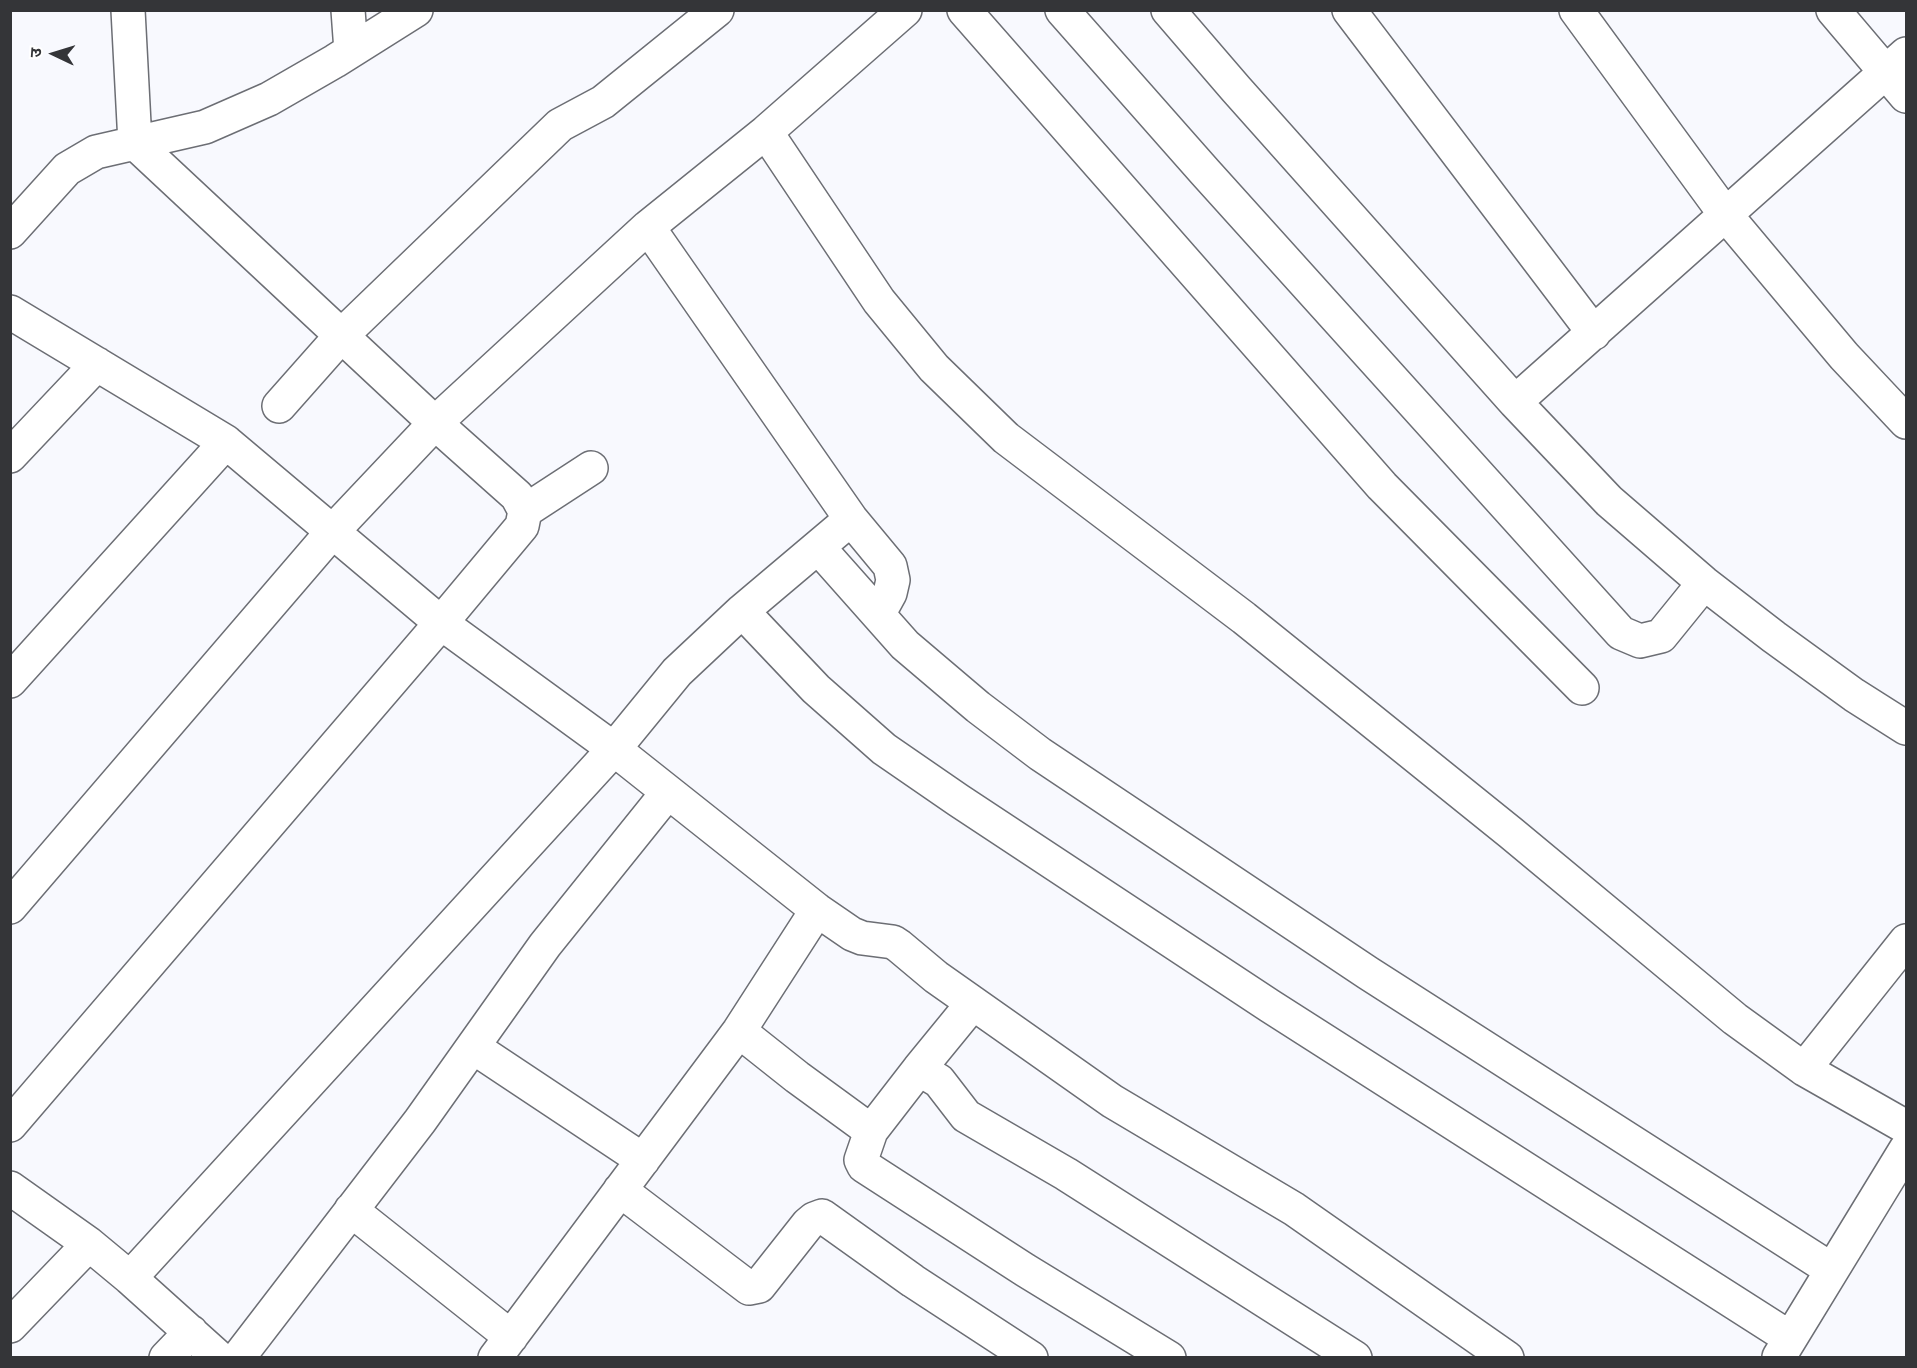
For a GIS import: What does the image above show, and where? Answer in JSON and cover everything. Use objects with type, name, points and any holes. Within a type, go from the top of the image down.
[{"type":"street","points":[[10,1125],[441,623],[522,526],[525,511],[517,496],[435,423],[135,143],[128,10]]},
{"type":"street","points":[[348,10],[351,51]]},
{"type":"street","points":[[10,232],[67,169],[96,152],[205,126],[269,99],[416,10]]},
{"type":"street","points":[[279,406],[341,336],[560,125],[603,102],[717,10]]},
{"type":"street","points":[[10,908],[333,531],[435,423],[648,227],[766,132],[905,10]]},
{"type":"street","points":[[964,10],[1382,486],[1582,688]]},
{"type":"street","points":[[1062,10],[1204,172],[1621,633],[1640,641],[1661,636],[1704,583]]},
{"type":"street","points":[[1168,10],[1515,402],[1609,501],[1704,583],[1774,637],[1854,695],[1906,728]]},
{"type":"street","points":[[1350,10],[1593,333]]},
{"type":"street","points":[[1576,10],[1725,214],[1844,356],[1906,422]]},
{"type":"street","points":[[1515,402],[1725,214],[1900,74],[1833,10]]},
{"type":"street","points":[[766,132],[879,301],[934,368],[1006,438],[1244,618],[1511,833],[1735,1019],[1804,1069],[1906,1127]]},
{"type":"street","points":[[648,227],[852,519],[890,566],[893,580],[890,593],[879,614]]},
{"type":"street","points":[[10,312],[226,442],[441,623],[614,749],[817,910],[852,934],[862,938],[893,942],[936,977],[1112,1101],[1294,1209],[1507,1358]]},
{"type":"street","points":[[10,456],[97,364]]},
{"type":"street","points":[[10,681],[226,442]]},
{"type":"street","points":[[525,511],[591,468]]},
{"type":"street","points":[[130,1278],[614,749],[677,672],[742,611],[852,519]]},
{"type":"street","points":[[818,547],[905,645],[978,707],[1040,754],[1368,973],[1832,1270]]},
{"type":"street","points":[[742,611],[816,689],[884,749],[1784,1348],[1906,1149]]},
{"type":"street","points":[[238,1358],[420,1121],[546,945],[668,792]]},
{"type":"street","points":[[351,1210],[503,1347],[739,1031],[817,910]]},
{"type":"street","points":[[1804,1069],[1906,941]]},
{"type":"street","points":[[973,1003],[871,1131],[861,1160],[864,1166],[1025,1270],[1169,1358]]},
{"type":"street","points":[[739,1031],[871,1131]]},
{"type":"street","points":[[473,1047],[643,1160]]},
{"type":"street","points":[[919,1070],[939,1081],[966,1116],[1066,1174],[1355,1358]]},
{"type":"street","points":[[10,1188],[89,1244],[219,1358]]},
{"type":"street","points":[[620,1190],[750,1288],[759,1286],[808,1224],[814,1218],[822,1216],[913,1281],[1032,1358]]},
{"type":"street","points":[[10,1326],[89,1244]]},
{"type":"street","points":[[166,1358],[191,1332]]}]
